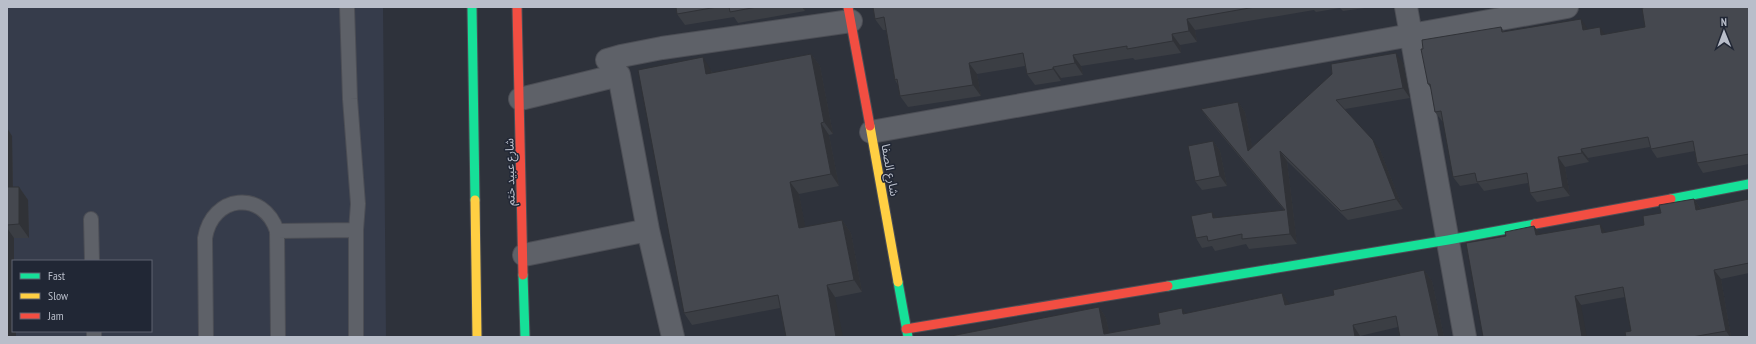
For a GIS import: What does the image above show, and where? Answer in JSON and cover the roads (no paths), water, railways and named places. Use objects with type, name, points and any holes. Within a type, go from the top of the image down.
[{"type":"street","points":[[472,7],[477,337]]},
{"type":"street","name":"شارع عبيد ختم","points":[[517,7],[525,337]]},
{"type":"street","points":[[1406,7],[1465,337]]},
{"type":"street","points":[[871,132],[1567,7]]},
{"type":"street","points":[[673,337],[648,230],[618,75],[607,60],[662,48],[849,14]]},
{"type":"street","name":"شارع الصفا","points":[[849,14],[907,333]]},
{"type":"street","points":[[520,99],[618,75]]},
{"type":"street","points":[[907,333],[1448,240],[1749,184]]},
{"type":"street","points":[[524,255],[648,230]]},
{"type":"lane","points":[[346,7],[350,99],[358,204],[356,230],[356,337]]},
{"type":"lane","points":[[206,337],[205,238],[207,228],[211,218],[218,211],[228,205],[238,203],[249,203],[268,213],[274,222],[277,232],[278,337]]},
{"type":"lane","points":[[91,219],[92,260]]},
{"type":"lane","points":[[277,232],[356,230]]}]
